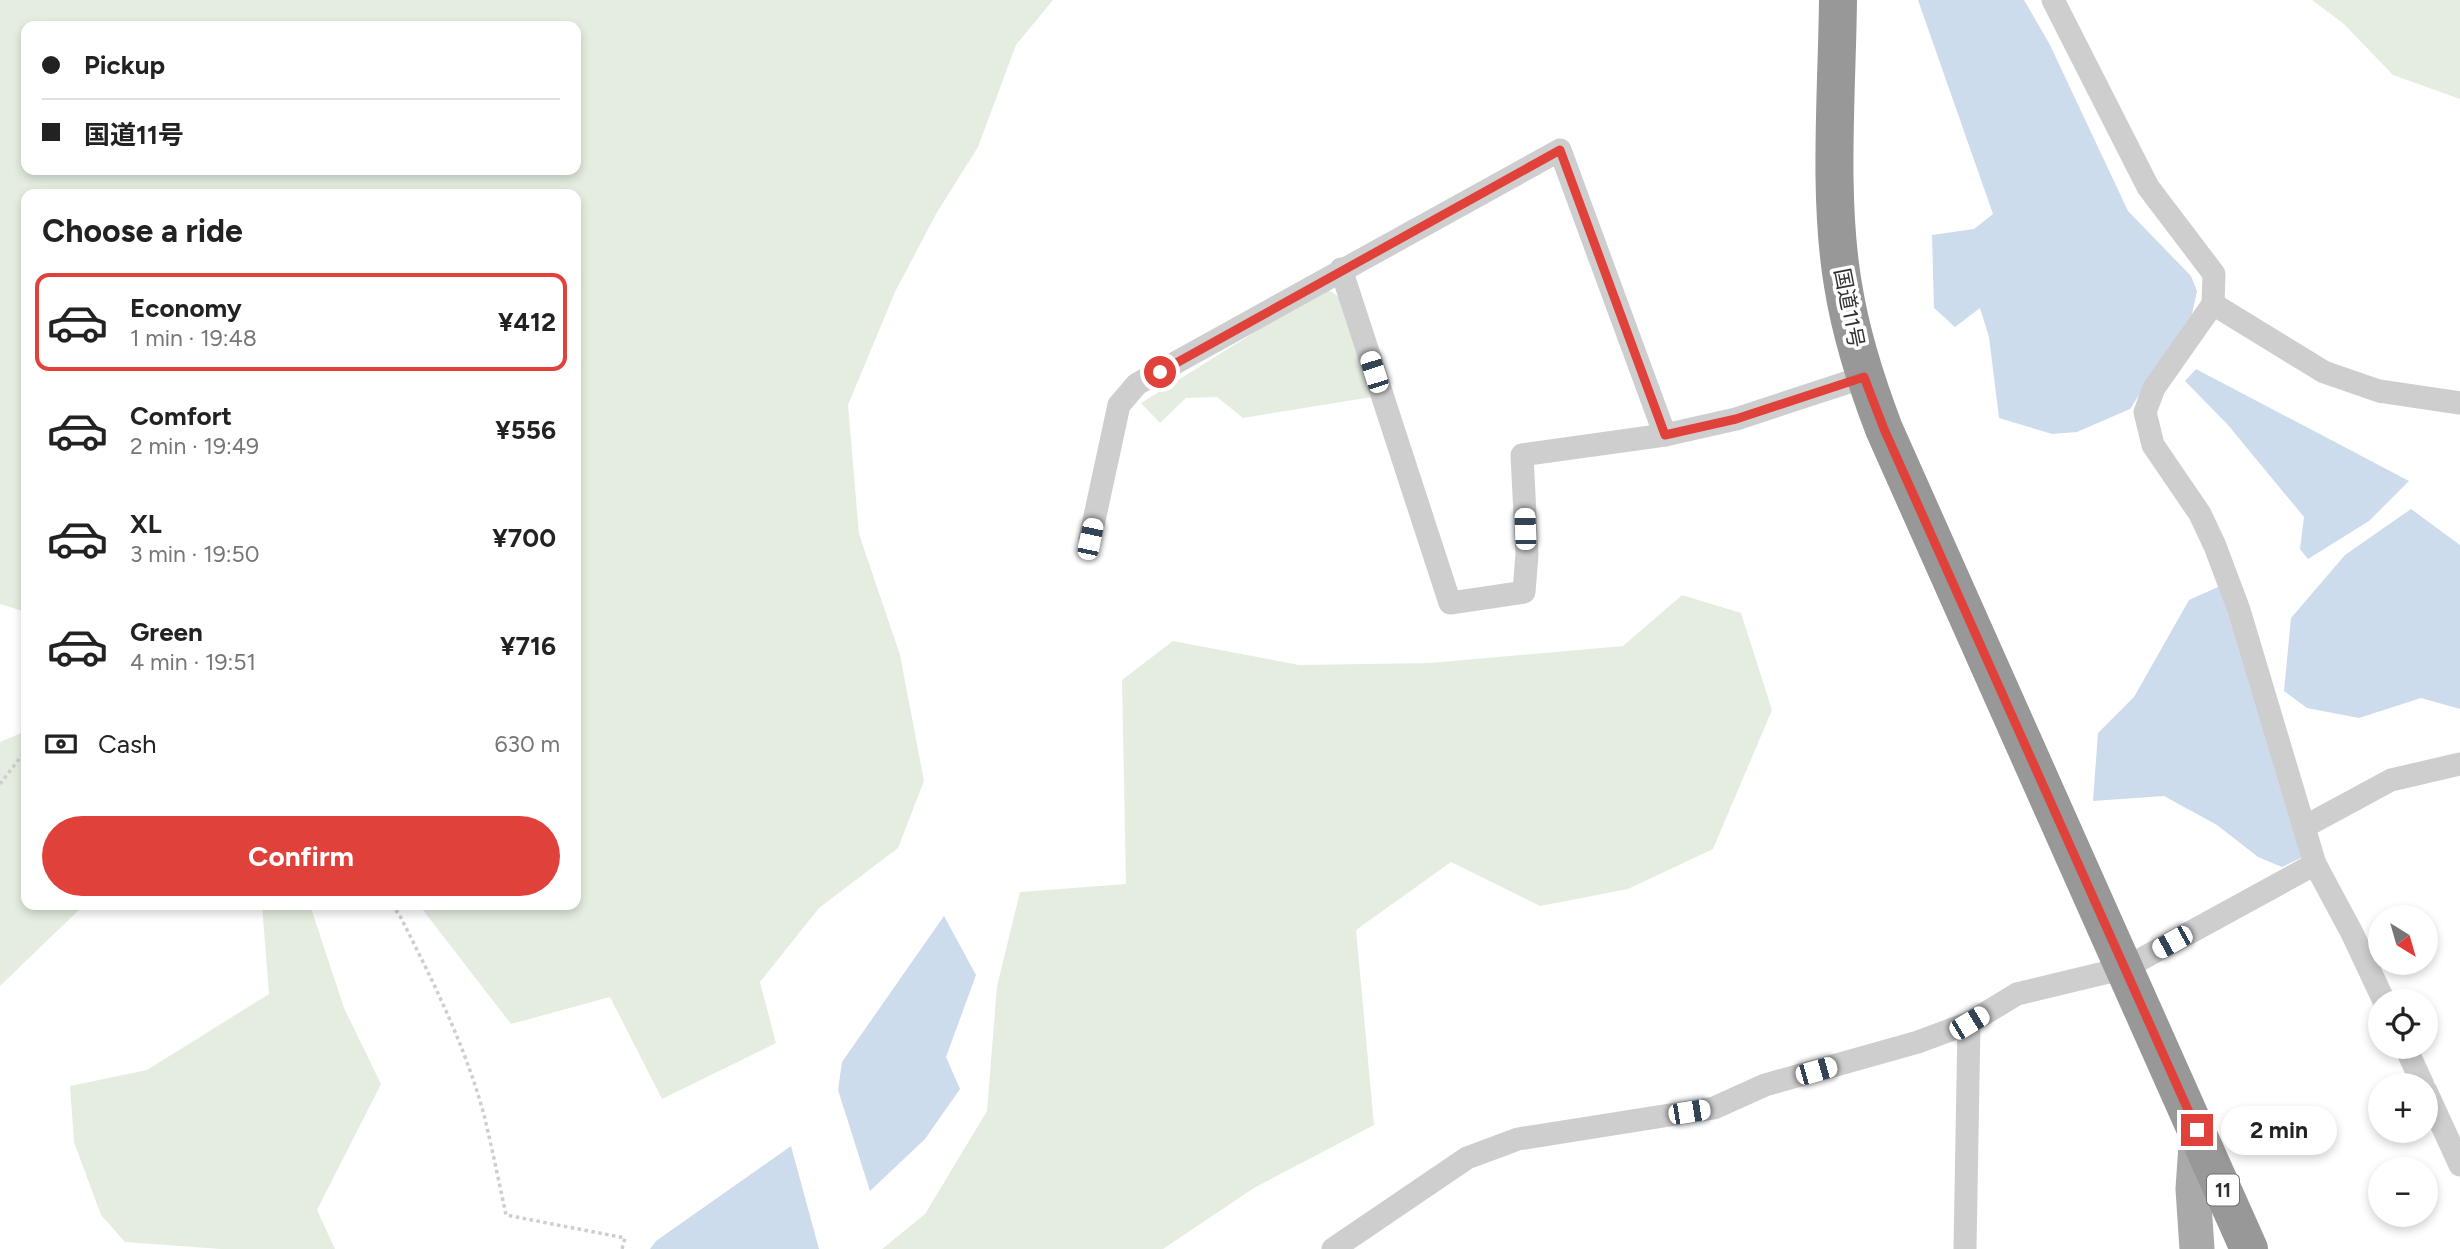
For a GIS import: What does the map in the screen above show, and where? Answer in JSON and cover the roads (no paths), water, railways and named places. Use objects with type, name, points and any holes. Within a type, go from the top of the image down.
[{"type":"highway","name":"国道11号","points":[[1838,0],[1837,237],[1842,284],[1864,377],[1884,429],[2249,1249]]},
{"type":"main road","points":[[2197,1130],[2193,1189],[2197,1249]]},
{"type":"street","points":[[2053,0],[2148,187],[2214,274],[2213,304],[2154,388],[2145,412],[2153,445],[2200,514],[2215,546],[2239,610],[2315,864],[2378,989]]},
{"type":"street","points":[[1090,539],[1119,405],[1138,384],[1341,269],[1560,150],[1665,435]]},
{"type":"street","points":[[1341,269],[1450,603],[1524,592],[1527,554],[1522,455],[1665,435],[1736,419],[1864,377]]},
{"type":"street","points":[[2213,304],[2325,372],[2379,391],[2460,403]]},
{"type":"street","points":[[2304,827],[2391,780],[2460,764]]},
{"type":"street","points":[[1332,1249],[1467,1158],[1518,1139],[1714,1108],[1765,1085],[1918,1042],[1969,1023],[2017,994],[2124,968],[2315,864]]},
{"type":"street","points":[[1965,1249],[1969,1023]]},
{"type":"street","points":[[2438,1117],[2460,1164]]},
{"type":"water","points":[[1918,0],[2024,0],[2050,45],[2128,211],[2191,276],[2197,291],[2192,314],[2130,409],[2077,432],[2052,434],[1999,418],[1989,337],[1980,308],[1955,327],[1934,308],[1932,235],[1974,229],[1993,214]]},
{"type":"water","points":[[2196,369],[2409,481],[2369,521],[2308,559],[2300,549],[2304,517],[2228,425],[2185,381]]},
{"type":"water","points":[[2411,509],[2460,545],[2460,709],[2421,698],[2359,718],[2307,708],[2284,691],[2291,618],[2345,555]]},
{"type":"water","points":[[2220,586],[2303,857],[2282,867],[2258,857],[2217,825],[2164,796],[2093,801],[2098,733],[2134,697],[2189,600]]},
{"type":"water","points":[[944,916],[976,975],[946,1057],[960,1089],[925,1139],[870,1191],[838,1090],[842,1062]]},
{"type":"water","points":[[791,1146],[819,1249],[650,1249],[656,1241]]}]
